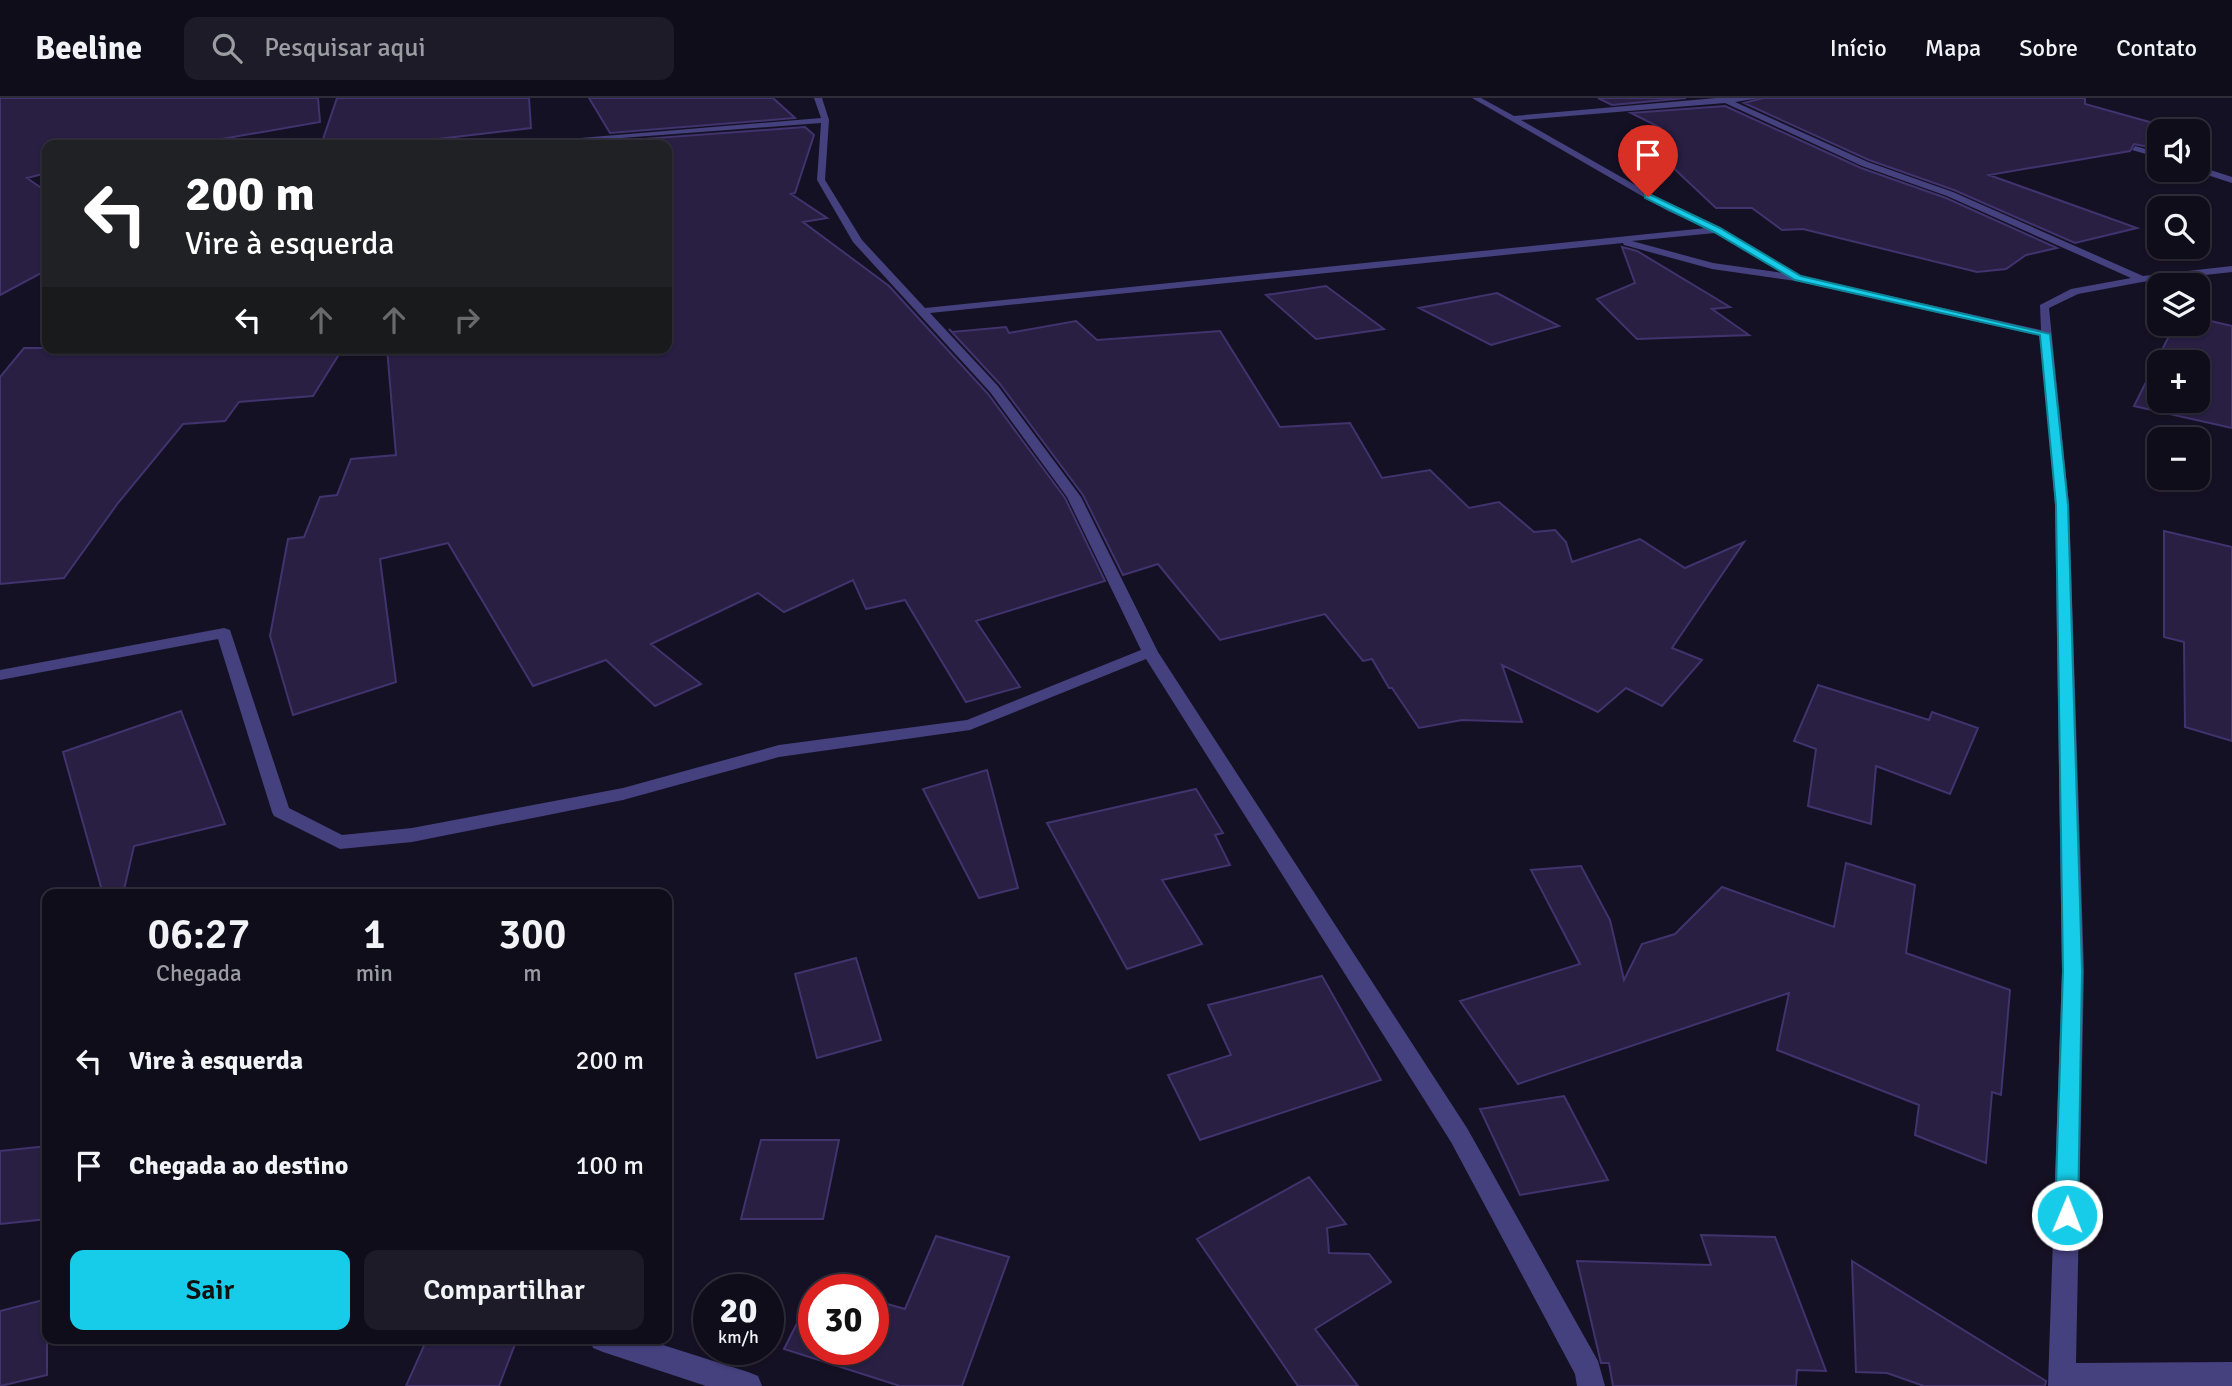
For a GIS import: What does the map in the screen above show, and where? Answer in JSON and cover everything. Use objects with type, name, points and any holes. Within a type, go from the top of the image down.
[{"type":"street","points":[[818,98],[825,120],[821,180],[858,242],[994,388],[1074,497],[1150,652],[1459,1135],[1588,1371],[1591,1386]]},
{"type":"street","points":[[1476,98],[1671,209],[1717,230],[1798,278]]},
{"type":"street","points":[[1511,119],[1756,98]]},
{"type":"street","points":[[1723,99],[1865,164],[1950,194],[2142,279]]},
{"type":"street","points":[[565,140],[825,120]]},
{"type":"street","points":[[2136,148],[2147,152]]},
{"type":"street","points":[[2210,173],[2232,180]]},
{"type":"street","points":[[923,311],[1717,230]]},
{"type":"street","points":[[1616,240],[1712,266],[1798,278],[2045,334]]},
{"type":"street","points":[[2232,269],[2142,279],[2075,291],[2044,307],[2062,505],[2073,971],[2062,1382],[2232,1376]]},
{"type":"street","points":[[0,676],[224,633],[281,812],[340,842],[412,835],[623,794],[779,751],[970,725],[1150,652]]},
{"type":"street","points":[[618,1344],[748,1386]]},
{"type":"building","points":[[0,98],[318,98],[320,122],[216,140],[42,140],[42,174],[27,178],[42,188],[42,273],[0,295]]},
{"type":"building","points":[[337,98],[529,98],[531,128],[438,140],[323,140]]},
{"type":"building","points":[[589,98],[773,98],[795,118],[610,133]]},
{"type":"building","points":[[1598,98],[1686,98],[1612,105]]},
{"type":"building","points":[[1763,98],[2085,98],[2085,104],[2147,121],[2147,147],[2134,144],[2130,151],[1989,175],[2137,228],[2075,243],[1954,190],[1869,160],[1744,103]]},
{"type":"building","points":[[1725,106],[1861,168],[1946,198],[2057,248],[2026,255],[2006,269],[1977,272],[1803,229],[1782,230],[1752,208],[1716,208],[1633,130],[1659,127],[1631,113]]},
{"type":"building","points":[[805,127],[814,135],[795,193],[791,194],[827,218],[803,222],[889,286],[988,394],[1065,498],[1105,581],[976,621],[1020,687],[966,702],[905,600],[866,609],[853,580],[784,612],[758,593],[651,644],[701,684],[655,706],[606,660],[533,686],[448,543],[380,559],[396,682],[293,715],[270,636],[288,539],[304,537],[320,497],[337,495],[351,459],[396,455],[388,354],[672,354],[672,140],[629,140]]},
{"type":"building","points":[[1622,247],[1637,251],[1730,307],[1712,309],[1749,335],[1637,339],[1597,299],[1635,283]]},
{"type":"building","points":[[1326,286],[1384,329],[1316,339],[1266,295]]},
{"type":"building","points":[[1497,293],[1559,326],[1491,345],[1419,308]]},
{"type":"building","points":[[1076,321],[1097,340],[1220,331],[1280,427],[1350,423],[1382,478],[1430,470],[1469,508],[1499,502],[1534,532],[1555,530],[1566,542],[1572,562],[1640,539],[1685,568],[1744,542],[1672,648],[1702,660],[1662,706],[1626,688],[1598,712],[1502,665],[1522,722],[1462,720],[1419,728],[1392,688],[1389,688],[1372,659],[1363,661],[1325,614],[1220,640],[1158,564],[1123,575],[1083,495],[1000,384],[949,329],[952,332],[1006,327],[1009,333]]},
{"type":"building","points":[[2210,321],[2232,326],[2232,428],[2165,413],[2210,413],[2210,350],[2162,350],[2169,336],[2210,336]]},
{"type":"building","points":[[24,348],[42,348],[42,354],[339,354],[313,396],[239,402],[225,421],[183,424],[118,503],[64,578],[0,584],[0,377]]},
{"type":"building","points":[[2147,380],[2147,409],[2134,406]]},
{"type":"building","points":[[2164,531],[2232,547],[2232,741],[2185,727],[2184,642],[2164,637]]},
{"type":"building","points":[[1818,685],[1929,720],[1932,712],[1978,728],[1950,794],[1876,766],[1871,824],[1808,806],[1816,749],[1794,741]]},
{"type":"building","points":[[181,711],[225,824],[134,846],[124,889],[102,889],[63,752]]},
{"type":"building","points":[[987,770],[1018,888],[979,898],[923,789]]},
{"type":"building","points":[[1196,789],[1223,833],[1215,835],[1230,865],[1162,880],[1202,944],[1127,969],[1047,823]]},
{"type":"building","points":[[1846,863],[1915,885],[1906,953],[2010,990],[2001,1095],[1992,1092],[1986,1163],[1915,1135],[1919,1105],[1777,1050],[1789,993],[1518,1084],[1460,1001],[1580,964],[1531,870],[1581,866],[1610,920],[1624,980],[1642,944],[1675,934],[1722,887],[1834,927]]},
{"type":"building","points":[[856,958],[881,1040],[817,1058],[795,974]]},
{"type":"building","points":[[1322,976],[1381,1080],[1200,1140],[1168,1075],[1231,1055],[1208,1005]]},
{"type":"building","points":[[1564,1096],[1608,1180],[1520,1195],[1480,1109]]},
{"type":"building","points":[[761,1140],[839,1140],[823,1219],[741,1219]]},
{"type":"building","points":[[42,1147],[42,1220],[0,1224],[0,1151]]},
{"type":"building","points":[[1309,1177],[1346,1224],[1327,1228],[1329,1253],[1369,1254],[1391,1282],[1315,1329],[1358,1386],[1298,1386],[1197,1239]]},
{"type":"building","points":[[1701,1235],[1775,1237],[1826,1371],[1797,1370],[1796,1386],[1613,1386],[1609,1363],[1601,1363],[1577,1261],[1711,1265]]},
{"type":"building","points":[[936,1236],[1009,1257],[962,1386],[900,1386],[834,1365],[889,1365],[889,1304],[905,1309]]},
{"type":"building","points":[[1852,1261],[2046,1381],[2045,1386],[1924,1386],[1887,1373],[1856,1372]]},
{"type":"building","points":[[42,1300],[42,1344],[47,1344],[47,1375],[0,1386],[0,1311]]},
{"type":"building","points":[[798,1321],[798,1353],[784,1349]]},
{"type":"building","points":[[425,1344],[515,1344],[499,1386],[406,1386]]},
{"type":"route","points":[[1648,197],[1717,230],[1798,278],[2045,334],[2062,505],[2073,971],[2067,1215]]}]
